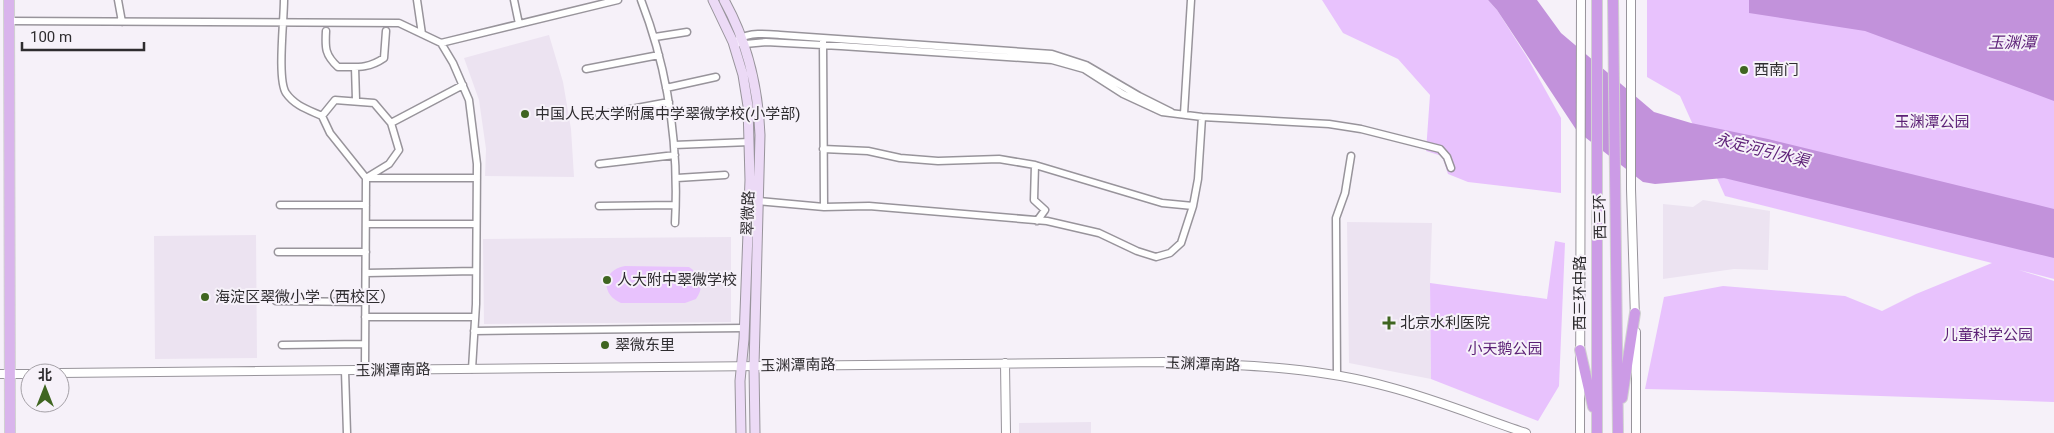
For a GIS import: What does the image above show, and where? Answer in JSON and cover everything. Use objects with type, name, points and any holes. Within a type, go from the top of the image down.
[{"type":"highway","name":"西三环","points":[[1596,0],[1598,168],[1597,429]]},
{"type":"highway","name":"西三环","points":[[1613,0],[1618,431]]},
{"type":"highway","points":[[1618,431],[1635,313]]},
{"type":"highway","points":[[1580,350],[1597,429]]},
{"type":"main road","points":[[9,0],[5,374],[10,433]]},
{"type":"main road","name":"翠微路","points":[[712,0],[733,42],[743,75],[748,106],[750,142],[745,328],[740,381],[741,433]]},
{"type":"main road","name":"翠微路","points":[[724,0],[743,40],[753,73],[759,105],[754,366],[755,433]]},
{"type":"street","points":[[118,0],[122,22]]},
{"type":"street","points":[[284,0],[281,80],[286,93],[299,106],[322,116],[330,133],[366,178],[365,370]]},
{"type":"street","points":[[417,0],[422,34]]},
{"type":"street","points":[[514,0],[519,24]]},
{"type":"street","points":[[441,43],[618,0]]},
{"type":"street","points":[[641,0],[655,37],[670,102],[677,178],[674,223]]},
{"type":"street","points":[[1184,114],[1190,0]]},
{"type":"street","name":"西三环中路","points":[[1580,0],[1580,433]]},
{"type":"street","points":[[1631,0],[1636,433]]},
{"type":"street","points":[[10,21],[399,23],[441,43],[453,63],[469,100],[477,164],[475,317],[472,369]]},
{"type":"street","points":[[326,31],[325,44],[328,58],[338,67],[373,66],[384,58],[386,31]]},
{"type":"street","points":[[655,37],[687,32]]},
{"type":"street","points":[[733,42],[765,34],[1052,54],[1086,64],[1139,96],[1172,112]]},
{"type":"street","points":[[824,38],[824,207]]},
{"type":"street","points":[[743,40],[1052,60],[1084,69],[1131,98],[1162,112],[1202,117],[1330,124],[1361,129],[1440,149],[1447,157],[1450,168]]},
{"type":"street","points":[[586,69],[659,55]]},
{"type":"street","points":[[355,67],[356,100]]},
{"type":"street","points":[[666,88],[716,77]]},
{"type":"street","points":[[391,123],[463,85]]},
{"type":"street","points":[[322,116],[335,100],[356,100],[374,103],[391,123],[399,150],[389,164],[366,178]]},
{"type":"street","points":[[599,115],[670,102]]},
{"type":"street","points":[[758,201],[824,207],[869,206],[1037,221],[1099,233],[1137,251],[1156,257],[1170,253],[1182,242],[1193,206],[1198,179],[1202,117]]},
{"type":"street","points":[[674,145],[750,142]]},
{"type":"street","points":[[823,149],[868,151],[900,158],[938,161],[999,159],[1035,166],[1162,203],[1193,206]]},
{"type":"street","points":[[599,164],[675,154]]},
{"type":"street","points":[[1337,375],[1336,218],[1345,193],[1351,156]]},
{"type":"street","points":[[1035,166],[1034,200],[1045,210],[1037,221]]},
{"type":"street","points":[[677,178],[725,175]]},
{"type":"street","points":[[366,178],[477,178]]},
{"type":"street","points":[[280,205],[366,205]]},
{"type":"street","points":[[599,206],[676,205]]},
{"type":"street","points":[[366,224],[476,224]]},
{"type":"street","points":[[278,252],[366,252]]},
{"type":"street","points":[[366,273],[476,271]]},
{"type":"street","points":[[276,301],[366,302]]},
{"type":"street","points":[[365,317],[475,317]]},
{"type":"street","points":[[474,331],[745,328]]},
{"type":"street","points":[[282,345],[365,344]]},
{"type":"street","name":"玉渊潭南路","points":[[70,373],[1163,362],[1283,368],[1337,375],[1389,386],[1526,433]]},
{"type":"street","points":[[1005,363],[1006,433]]},
{"type":"street","points":[[346,371],[347,433]]},
{"type":"street","points":[[5,374],[20,374]]},
{"type":"shaded area","name":"中国人民大学附属中学翠微学校(小学部)","points":[[549,35],[563,82],[571,129],[574,177],[485,176],[486,149],[479,100],[464,58]]},
{"type":"shaded area","points":[[1703,200],[1770,211],[1768,270],[1734,269],[1663,279],[1663,204],[1693,207]]},
{"type":"shaded area","name":"北京水利医院","points":[[1347,222],[1432,223],[1430,283],[1431,379],[1349,363]]},
{"type":"shaded area","name":"海淀区翠微小学（西校区）","points":[[256,235],[257,358],[155,359],[154,236]]},
{"type":"shaded area","name":"人大附中翠微学校","points":[[731,237],[731,322],[484,324],[483,239]]},
{"type":"shaded area","points":[[1091,422],[1091,433],[1019,433],[1019,423]]},
{"type":"green space","points":[[1322,0],[1488,0],[1497,10],[1527,57],[1561,118],[1561,193],[1468,182],[1448,174],[1442,156],[1426,151],[1430,95],[1398,59],[1343,33]]},
{"type":"green space","name":"玉渊潭公园","points":[[1647,0],[2054,0],[2054,279],[2019,270],[2054,281],[2054,402],[1645,389],[1664,297],[1723,286],[1845,296],[1882,311],[1916,294],[1992,263],[1725,196],[1680,96],[1647,77]]},
{"type":"green space","name":"小天鹅公园","points":[[1555,241],[1565,243],[1559,386],[1538,421],[1431,379],[1430,283],[1547,299]]},
{"type":"green space","points":[[625,266],[689,267],[699,277],[701,290],[696,299],[685,303],[621,303],[610,294],[606,283],[612,272],[617,268]]},
{"type":"water","name":"永定河引水渠","points":[[1488,0],[1537,0],[1561,33],[1654,112],[1691,123],[1768,139],[2054,209],[2054,258],[1724,178],[1655,184],[1643,182],[1577,131],[1497,10]]},
{"type":"water","name":"玉渊潭","points":[[1749,0],[2054,0],[2054,101],[1865,31],[1749,13]]},
{"type":"place","name":"西南门","points":[[1744,70]]},
{"type":"place","name":"中国人民大学附属中学翠微学校(小学部)","points":[[525,114]]},
{"type":"place","name":"人大附中翠微学校","points":[[607,280]]},
{"type":"place","name":"海淀区翠微小学（西校区）","points":[[205,297]]},
{"type":"place","name":"北京水利医院","points":[[1389,323]]},
{"type":"place","name":"翠微东里","points":[[605,345]]},
{"type":"park label","name":"儿童科学公园","points":[[1988,335]]}]
